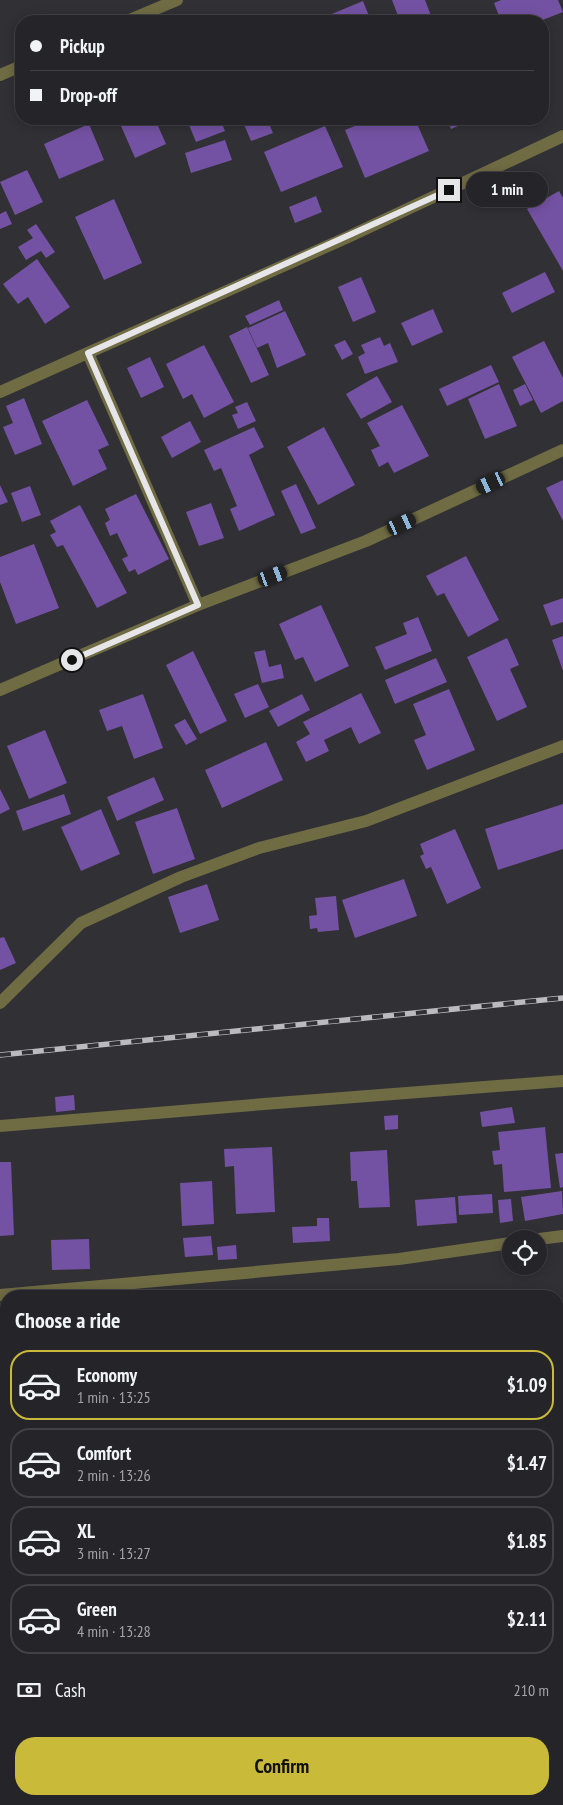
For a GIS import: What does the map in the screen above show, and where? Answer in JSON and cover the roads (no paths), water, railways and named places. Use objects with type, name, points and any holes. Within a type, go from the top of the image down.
[{"type":"street","points":[[141,15],[177,0]]},
{"type":"street","points":[[0,75],[15,69]]},
{"type":"street","points":[[0,392],[348,237],[563,136]]},
{"type":"street","points":[[88,353],[198,605]]},
{"type":"street","points":[[0,690],[198,605],[366,540],[563,450]]},
{"type":"street","points":[[0,1003],[80,922],[181,877],[259,848],[366,821],[563,746]]},
{"type":"street","points":[[0,1126],[563,1081]]},
{"type":"street","points":[[547,1238],[563,1236]]},
{"type":"street","points":[[54,1290],[399,1258],[502,1244]]},
{"type":"railway","points":[[0,1055],[563,998]]}]
